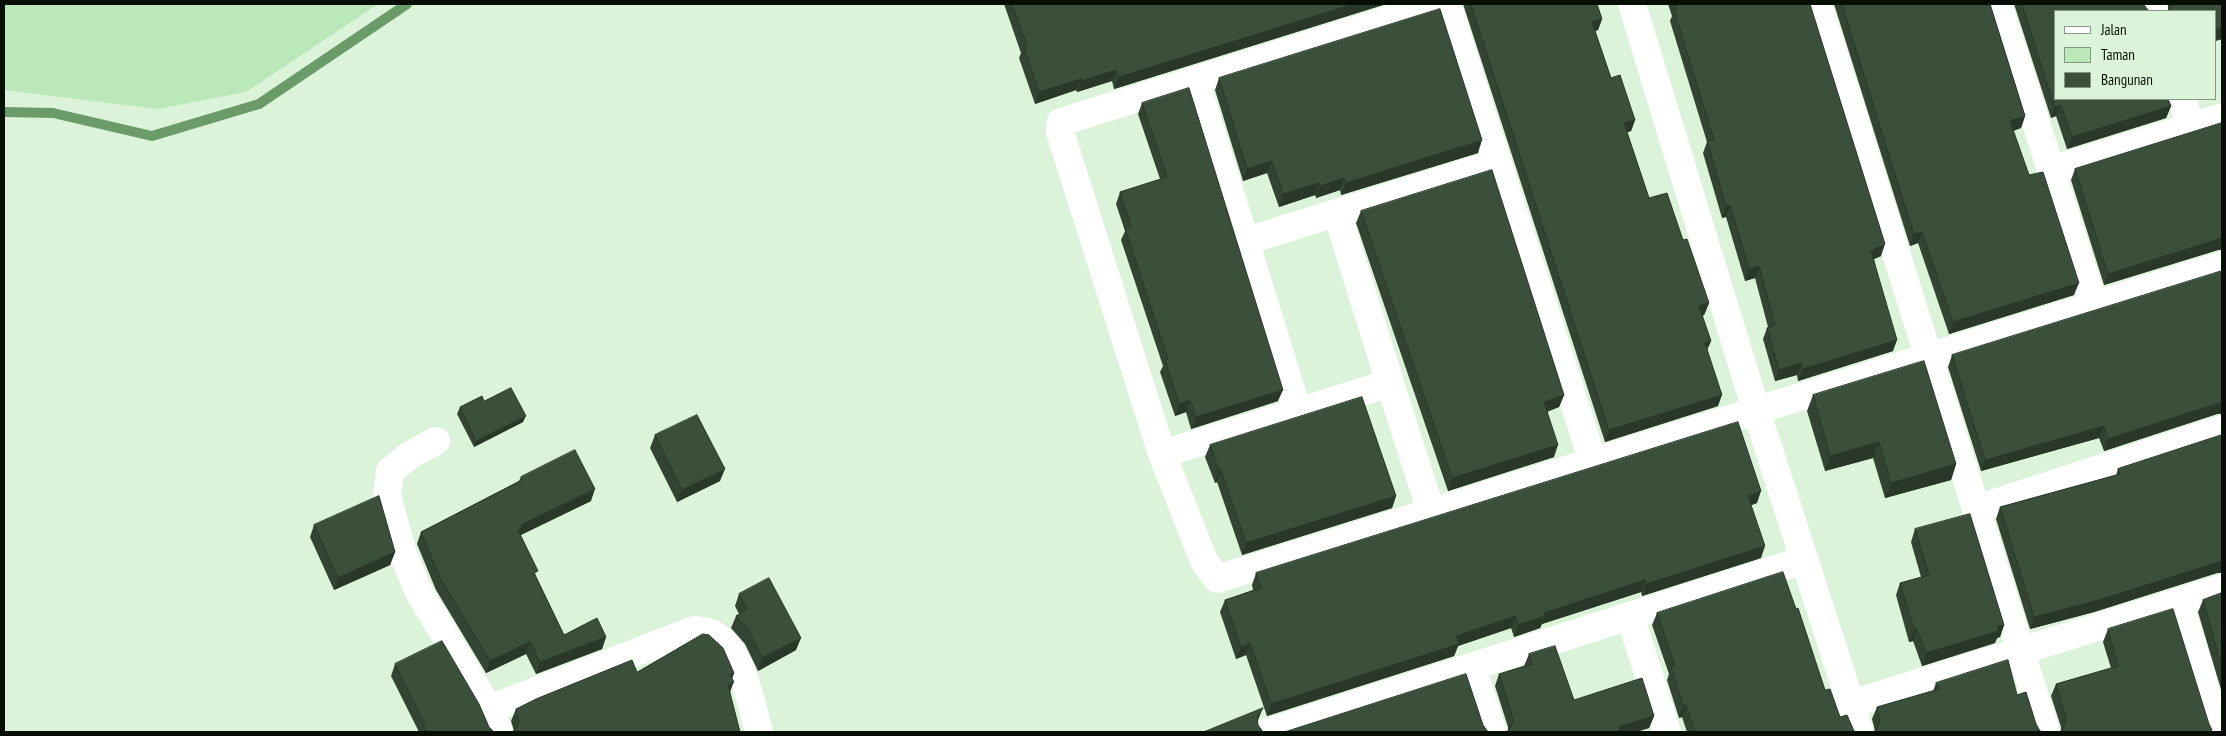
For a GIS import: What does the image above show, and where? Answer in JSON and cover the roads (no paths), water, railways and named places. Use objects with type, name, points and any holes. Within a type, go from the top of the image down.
[{"type":"street","points":[[1438,4],[1061,122],[1060,132],[1162,454],[1204,561],[1217,579],[2222,265]]},
{"type":"street","points":[[1446,4],[1593,462]]},
{"type":"street","points":[[1632,4],[1756,410],[1860,732]]},
{"type":"street","points":[[1818,4],[2046,732]]},
{"type":"street","points":[[1998,4],[2094,304]]},
{"type":"street","points":[[1195,80],[1298,412]]},
{"type":"street","points":[[2182,100],[2191,126]]},
{"type":"street","points":[[2052,170],[2222,117]]},
{"type":"street","points":[[1246,241],[1497,163]]},
{"type":"street","points":[[1337,213],[1431,512]]},
{"type":"street","points":[[1162,454],[1390,383]]},
{"type":"street","points":[[1976,508],[2222,429]]},
{"type":"street","points":[[436,441],[410,455],[390,471],[387,496],[403,554],[419,592],[494,721],[694,630],[714,634],[729,648],[740,668],[759,732]]},
{"type":"street","points":[[1268,732],[1804,560]]},
{"type":"street","points":[[1851,704],[2222,588]]},
{"type":"street","points":[[2179,602],[2219,732]]},
{"type":"street","points":[[1630,616],[1667,732]]},
{"type":"street","points":[[1472,666],[1493,732]]},
{"type":"waterway","points":[[4,112],[53,113],[152,136],[259,104],[407,4]]}]
